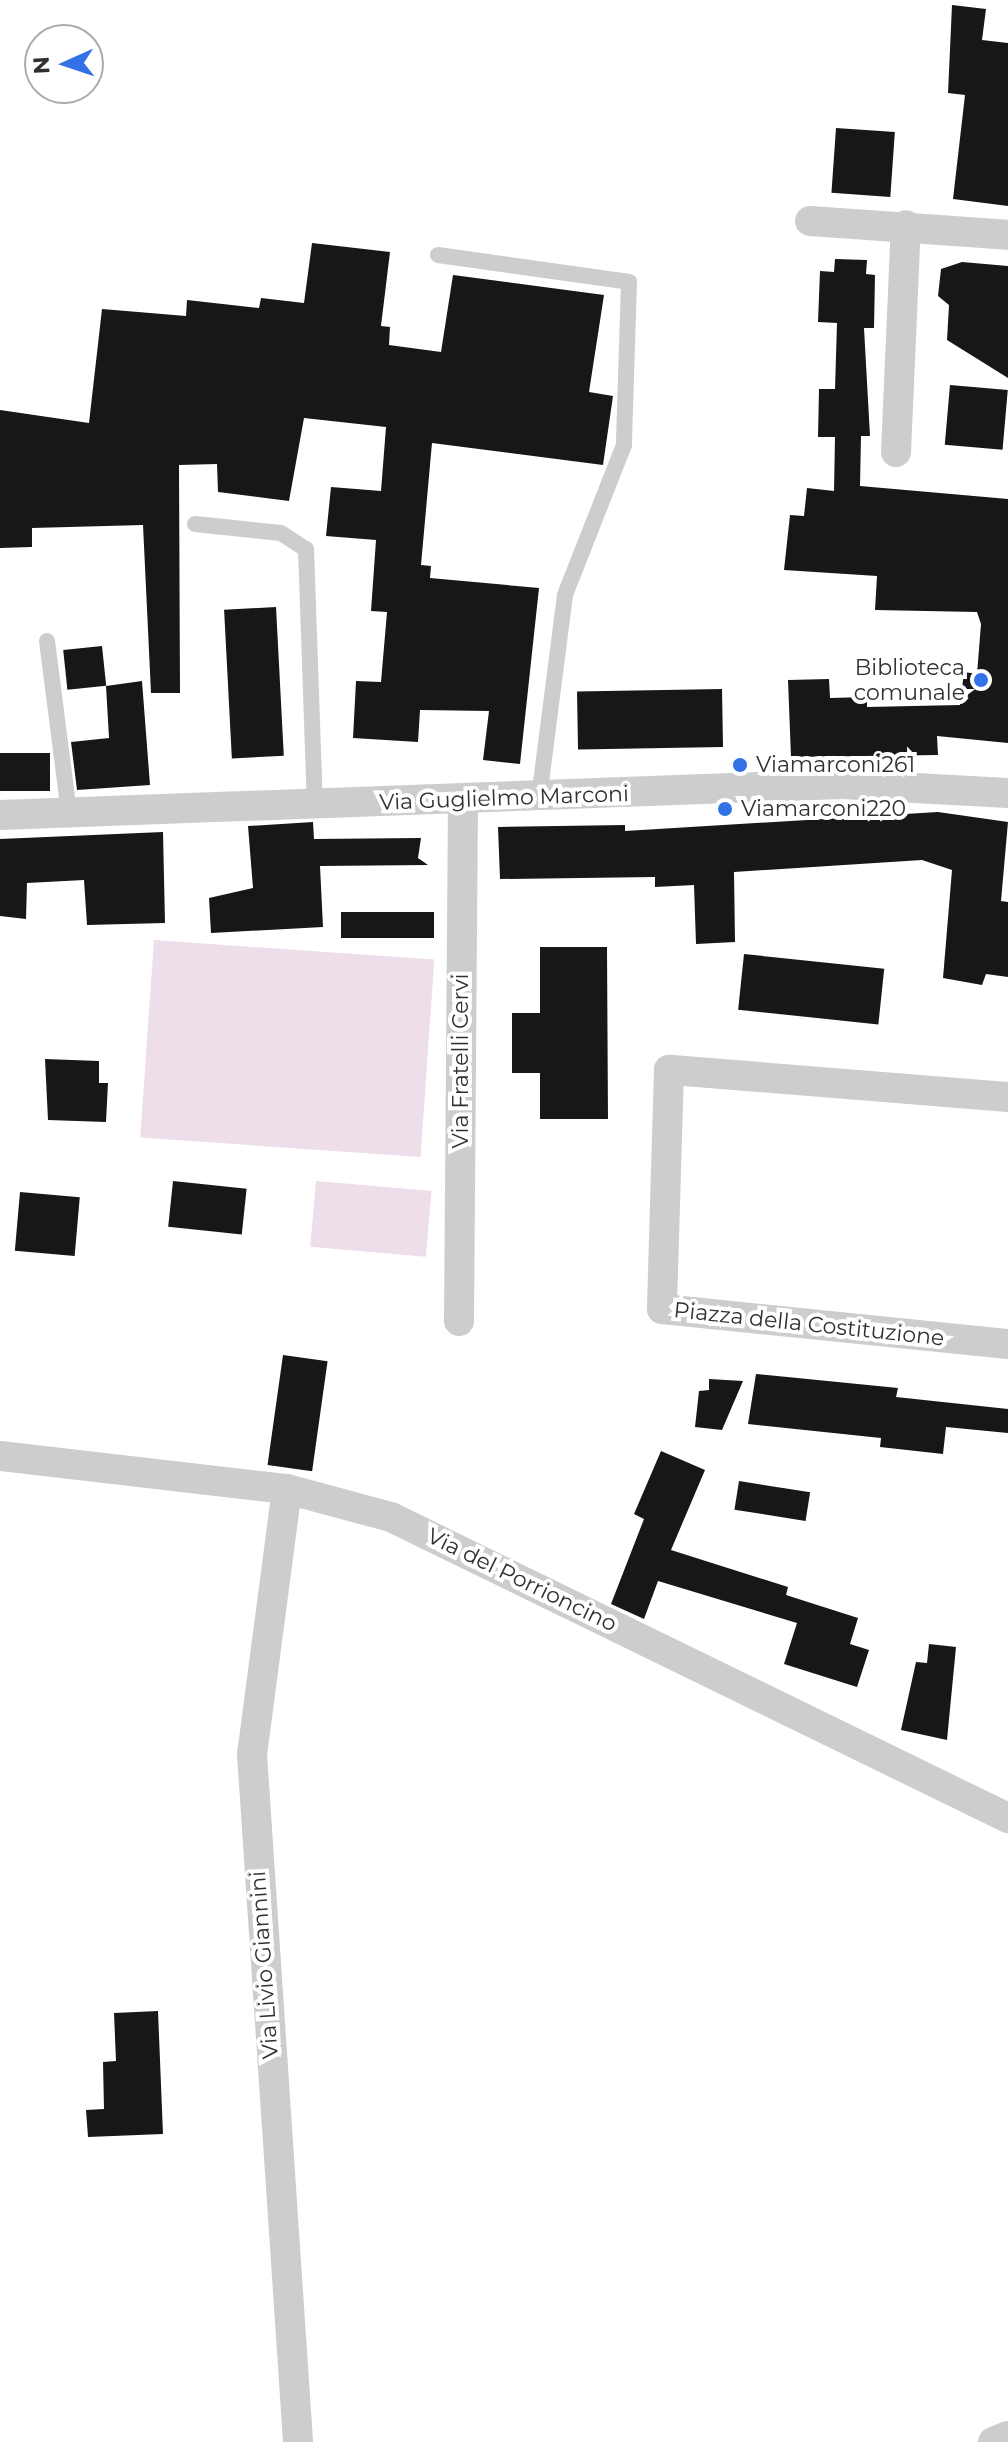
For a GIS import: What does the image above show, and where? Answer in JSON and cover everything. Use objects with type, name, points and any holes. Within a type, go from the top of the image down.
[{"type":"street","points":[[810,221],[906,225],[1008,235]]},
{"type":"street","points":[[896,452],[906,225]]},
{"type":"street","name":"Via Guglielmo Marconi","points":[[0,815],[539,799],[842,784],[1008,793]]},
{"type":"street","name":"Via Fratelli Cervi","points":[[459,1321],[463,801]]},
{"type":"street","name":"Piazza della Costituzione","points":[[1008,1097],[669,1070],[662,1309],[1008,1344]]},
{"type":"street","name":"Via del Porrioncino","points":[[0,1456],[287,1489],[391,1517],[1008,1818]]},
{"type":"street","name":"Via Livio Giannini","points":[[287,1489],[252,1754],[298,2442]]},
{"type":"street","points":[[993,2442],[1008,2436]]},
{"type":"lane","points":[[438,255],[629,282],[624,445],[565,595],[539,799]]},
{"type":"lane","points":[[195,524],[281,533],[306,549],[315,805]]},
{"type":"lane","points":[[47,641],[69,812]]},
{"type":"shaded area","points":[[154,940],[434,960],[421,1157],[140,1138]]},
{"type":"shaded area","points":[[316,1181],[432,1191],[426,1257],[310,1247]]},
{"type":"building","points":[[952,5],[986,9],[982,40],[1008,43],[1008,206],[953,199],[965,95],[948,93]]},
{"type":"building","points":[[836,128],[895,132],[890,197],[831,193]]},
{"type":"building","points":[[312,243],[390,252],[381,326],[390,327],[389,345],[441,352],[453,275],[604,295],[589,392],[613,396],[603,465],[432,443],[421,565],[431,566],[430,578],[539,588],[520,764],[483,760],[489,711],[420,710],[418,742],[353,738],[356,681],[381,682],[387,612],[371,611],[376,540],[326,536],[331,487],[381,491],[386,427],[304,418],[289,501],[218,492],[217,464],[179,465],[180,693],[151,693],[143,525],[32,528],[32,547],[0,548],[0,410],[89,423],[102,309],[186,316],[187,300],[259,308],[261,298],[304,303]]},
{"type":"building","points":[[835,259],[867,260],[866,274],[875,275],[874,328],[864,328],[870,436],[861,436],[860,486],[1008,499],[1008,743],[937,736],[938,755],[791,757],[788,680],[829,679],[830,698],[867,697],[867,707],[960,705],[964,672],[977,674],[981,624],[977,612],[875,610],[877,576],[784,570],[790,515],[804,516],[807,488],[834,491],[835,437],[818,437],[819,389],[835,389],[837,323],[818,322],[820,271],[834,272]]},
{"type":"building","points":[[962,262],[1008,266],[1008,378],[947,340],[949,305],[938,296],[941,269]]},
{"type":"building","points":[[950,385],[1008,390],[1003,450],[945,445]]},
{"type":"building","points":[[276,607],[284,756],[232,759],[224,610]]},
{"type":"building","points":[[102,646],[106,686],[67,690],[63,650]]},
{"type":"building","points":[[142,681],[150,785],[77,790],[71,742],[109,738],[106,686]]},
{"type":"building","points":[[722,689],[723,747],[578,750],[577,692]]},
{"type":"building","points":[[0,753],[50,753],[50,791],[0,791]]},
{"type":"building","points":[[938,812],[1008,822],[1001,901],[1008,902],[1008,977],[986,974],[982,985],[943,978],[952,870],[922,860],[734,872],[735,942],[696,944],[694,885],[655,887],[655,877],[500,879],[498,827],[625,825],[625,831]]},
{"type":"building","points":[[313,822],[314,839],[421,838],[418,858],[428,865],[320,866],[323,927],[211,933],[209,898],[253,888],[248,826]]},
{"type":"building","points":[[163,832],[165,923],[87,925],[84,880],[27,883],[26,919],[0,916],[0,839]]},
{"type":"building","points":[[341,912],[434,912],[434,938],[341,938]]},
{"type":"building","points":[[540,947],[607,947],[608,1119],[540,1119],[540,1073],[512,1073],[512,1013],[540,1013]]},
{"type":"building","points":[[744,954],[884,969],[878,1024],[738,1010]]},
{"type":"building","points":[[45,1059],[99,1061],[99,1083],[108,1083],[106,1122],[48,1120]]},
{"type":"building","points":[[173,1181],[247,1189],[242,1234],[168,1227]]},
{"type":"building","points":[[20,1192],[80,1197],[75,1256],[15,1251]]},
{"type":"building","points":[[283,1355],[328,1361],[312,1471],[268,1465]]},
{"type":"building","points":[[756,1374],[898,1388],[896,1397],[1008,1409],[1008,1433],[946,1427],[943,1454],[880,1447],[881,1438],[748,1424]]},
{"type":"building","points":[[709,1379],[743,1381],[722,1430],[695,1427],[699,1391],[709,1390]]},
{"type":"building","points":[[661,1451],[705,1470],[671,1550],[788,1587],[786,1595],[858,1618],[850,1644],[869,1650],[857,1687],[784,1664],[797,1623],[658,1581],[644,1619],[611,1604],[644,1519],[634,1514]]},
{"type":"building","points":[[739,1481],[810,1492],[806,1521],[734,1510]]},
{"type":"building","points":[[929,1644],[956,1647],[947,1740],[901,1730],[916,1662],[927,1663]]},
{"type":"building","points":[[158,2011],[163,2134],[88,2137],[86,2110],[104,2109],[103,2062],[116,2061],[114,2013]]},
{"type":"place","name":"Biblioteca comunale","points":[[981,680]]},
{"type":"place","name":"Viamarconi261","points":[[740,765]]},
{"type":"place","name":"Viamarconi220","points":[[725,809]]}]
